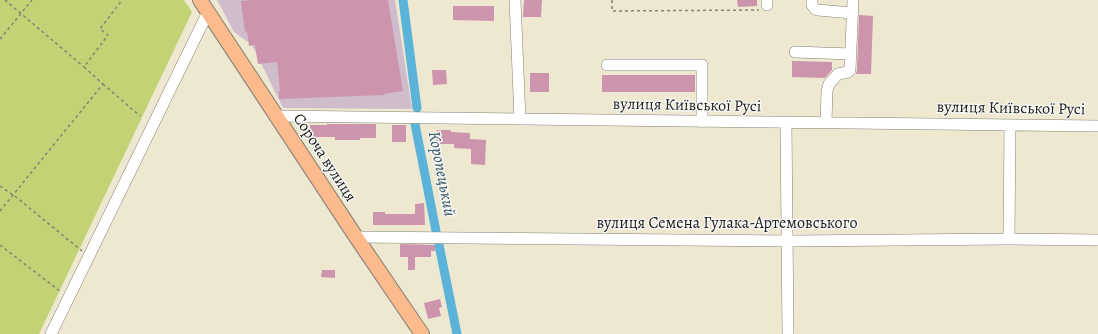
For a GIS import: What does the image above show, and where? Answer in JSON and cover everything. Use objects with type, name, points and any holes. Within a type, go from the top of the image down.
[{"type":"main road","name":"Сороча вулиця","points":[[200,0],[356,237],[422,334]]},
{"type":"street","points":[[515,0],[520,119]]},
{"type":"street","points":[[812,0],[812,5],[818,10],[852,13]]},
{"type":"street","points":[[826,123],[827,91],[829,84],[838,74],[848,72],[850,70],[853,0]]},
{"type":"street","points":[[51,334],[208,12]]},
{"type":"street","points":[[795,52],[851,54]]},
{"type":"street","points":[[607,65],[702,65],[702,122]]},
{"type":"street","name":"вулиця Київської Русі","points":[[276,116],[1098,126]]},
{"type":"street","points":[[786,123],[788,334]]},
{"type":"street","points":[[1009,239],[1010,125]]},
{"type":"street","name":"вулиця Семена Гулака-Артемовського","points":[[356,237],[788,241],[1009,239],[1098,240]]},
{"type":"path","points":[[5,0],[140,116]]},
{"type":"path","points":[[0,39],[32,0]]},
{"type":"path","points":[[84,67],[108,35],[100,29],[122,0]]},
{"type":"path","points":[[612,0],[612,11],[764,10],[767,2]]},
{"type":"path","points":[[0,211],[103,84]]},
{"type":"path","points":[[0,186],[89,256]]},
{"type":"path","points":[[0,245],[69,298]]},
{"type":"shaded area","points":[[217,0],[395,0],[412,109],[283,108],[252,45],[234,32]]},
{"type":"green space","points":[[0,0],[184,0],[192,12],[39,334],[0,334]]},
{"type":"building","points":[[388,0],[403,91],[384,95],[279,99],[280,91],[277,62],[258,64],[255,45],[249,46],[247,31],[245,32],[241,1]]},
{"type":"building","points":[[524,0],[542,0],[541,17],[523,17]]},
{"type":"building","points":[[737,0],[757,0],[757,6],[738,7]]},
{"type":"building","points":[[453,6],[494,6],[494,21],[453,20]]},
{"type":"building","points":[[859,15],[873,16],[871,74],[856,74]]},
{"type":"building","points":[[792,61],[832,62],[832,70],[825,78],[792,77]]},
{"type":"building","points":[[432,70],[446,70],[447,84],[433,85]]},
{"type":"building","points":[[530,73],[549,73],[549,92],[530,92]]},
{"type":"building","points":[[602,75],[695,75],[695,92],[602,92]]},
{"type":"building","points":[[376,124],[376,138],[360,138],[360,140],[335,140],[335,137],[317,137],[317,141],[309,141],[310,125]]},
{"type":"building","points":[[392,125],[406,125],[406,142],[392,142]]},
{"type":"building","points":[[437,130],[451,130],[451,132],[470,133],[470,139],[486,140],[485,165],[471,164],[471,149],[454,148],[454,144],[436,144]]},
{"type":"building","points":[[424,203],[425,225],[373,225],[373,212],[385,212],[385,214],[415,214],[415,204]]},
{"type":"building","points":[[400,244],[435,245],[435,251],[431,251],[431,257],[415,257],[415,270],[408,270],[408,257],[400,257]]},
{"type":"building","points":[[322,270],[335,270],[335,278],[321,277]]},
{"type":"building","points":[[440,299],[442,307],[439,308],[441,316],[428,319],[424,303]]},
{"type":"waterway","name":"Коропецький","points":[[403,0],[417,108]]},
{"type":"waterway","name":"Коропецький","points":[[415,124],[436,231]]},
{"type":"waterway","name":"Коропецький","points":[[439,245],[457,334]]}]
